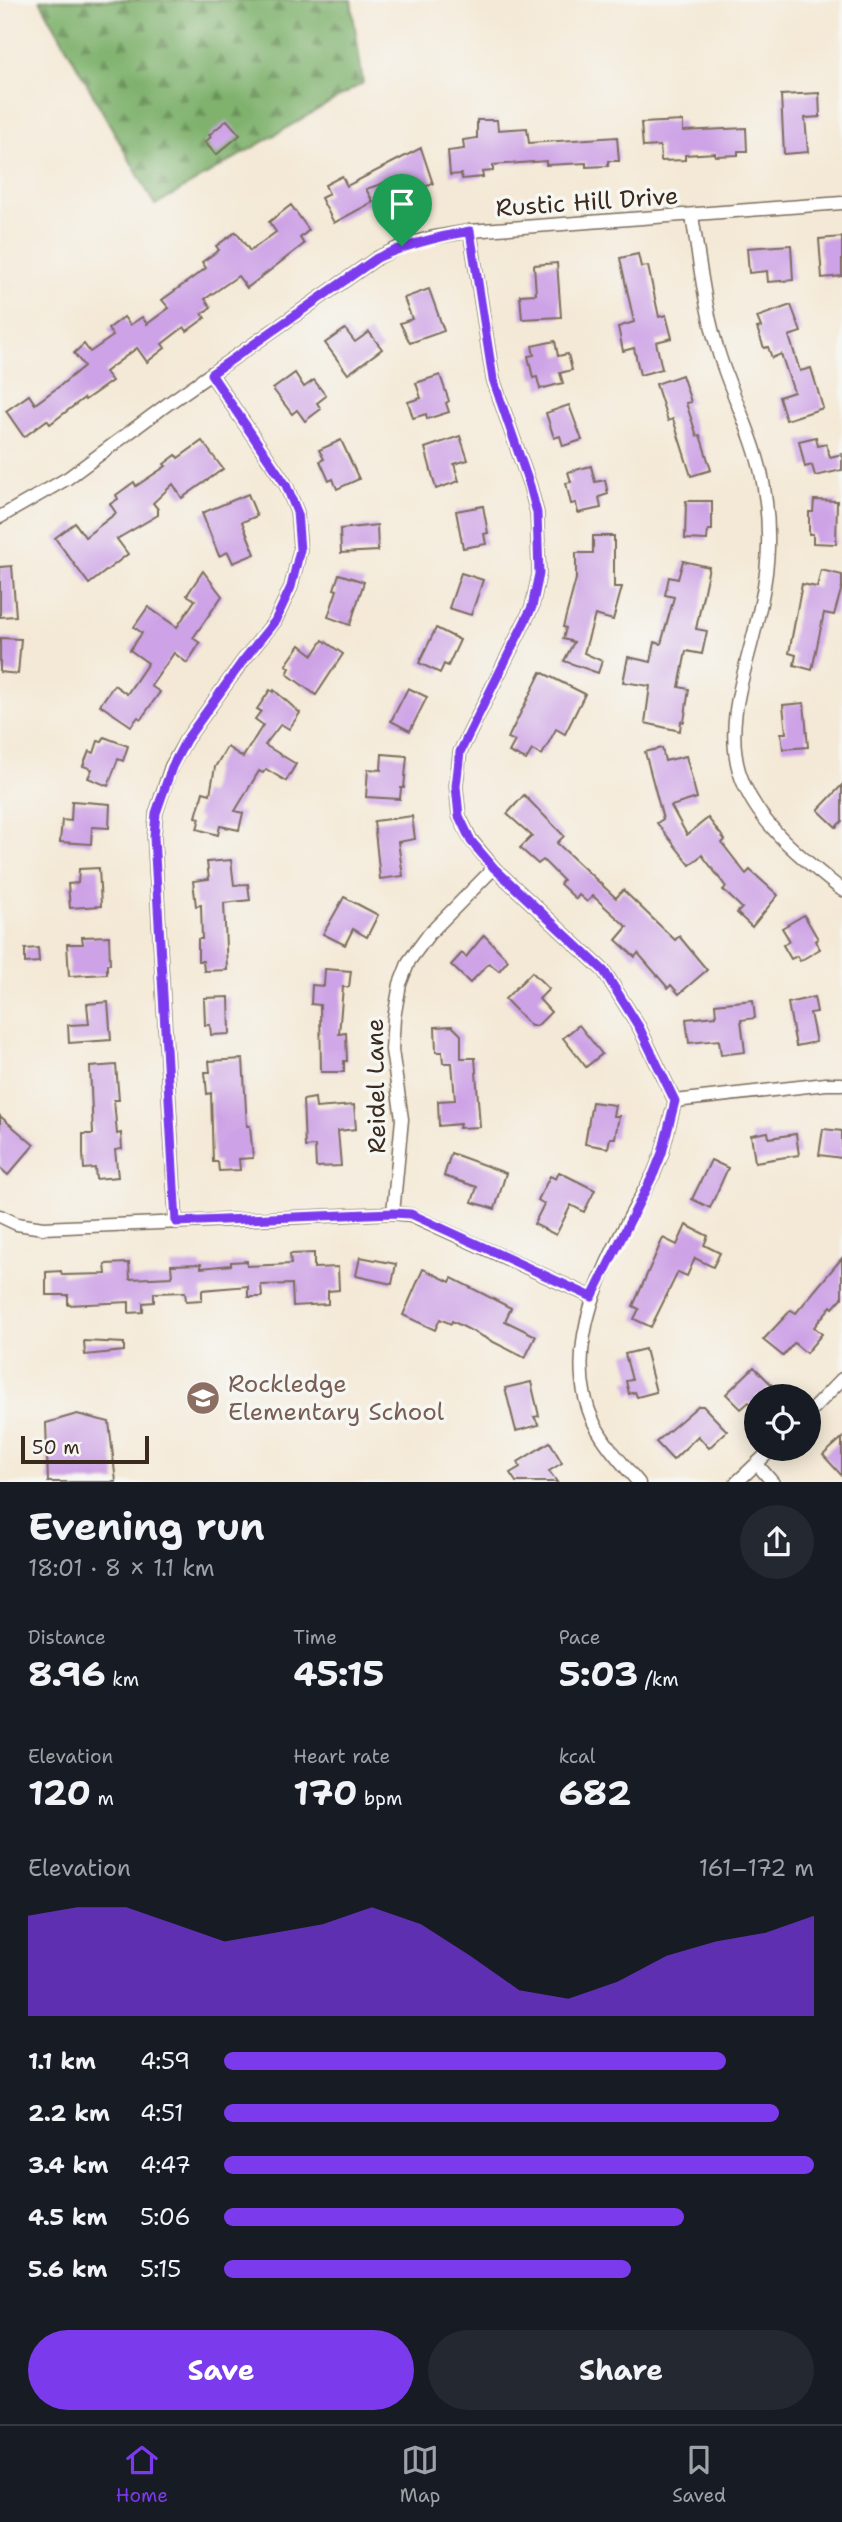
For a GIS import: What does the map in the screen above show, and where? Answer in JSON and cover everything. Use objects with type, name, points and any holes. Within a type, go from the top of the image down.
[{"type":"street","name":"Rustic Hill Drive","points":[[0,517],[68,478],[377,258],[402,246],[470,231],[842,203]]},
{"type":"street","points":[[692,216],[711,326],[720,358],[756,453],[770,544],[757,623],[738,703],[735,752],[740,773],[768,823],[811,866],[842,890]]},
{"type":"street","points":[[470,231],[493,379],[537,513],[539,574],[532,607],[460,752],[456,786],[459,816],[471,841],[494,868],[604,971],[639,1027],[675,1101],[654,1173],[592,1297],[581,1362],[581,1384],[595,1424],[612,1450],[639,1482]]},
{"type":"street","points":[[176,1222],[154,837],[156,813],[172,767],[186,740],[279,612],[291,587],[300,550],[297,512],[286,485],[211,374]]},
{"type":"street","name":"Reidel Lane","points":[[393,1213],[402,1119],[392,1050],[400,984],[409,961],[429,933],[494,868]]},
{"type":"street","points":[[675,1101],[842,1084]]},
{"type":"street","points":[[0,1216],[18,1224],[43,1228],[411,1214],[592,1297]]},
{"type":"street","points":[[821,1401],[842,1379]]},
{"type":"street","points":[[736,1482],[760,1461]]},
{"type":"street","points":[[757,1464],[773,1482]]},
{"type":"green space","points":[[40,0],[351,0],[363,83],[155,205]]},
{"type":"building","points":[[819,93],[820,117],[805,118],[808,152],[784,154],[781,95]]},
{"type":"building","points":[[227,120],[240,135],[216,155],[205,142],[211,137],[209,135]]},
{"type":"building","points":[[477,120],[497,120],[498,130],[527,128],[529,143],[617,137],[619,161],[608,161],[608,166],[586,167],[586,163],[546,165],[546,161],[493,165],[493,171],[482,172],[483,177],[462,179],[461,174],[450,175],[448,151],[464,149],[463,140],[477,138]]},
{"type":"building","points":[[683,121],[683,131],[746,128],[747,151],[738,151],[738,155],[685,155],[685,160],[661,161],[660,146],[643,147],[641,123]]},
{"type":"building","points":[[421,148],[433,184],[410,192],[405,176],[366,189],[373,202],[334,223],[321,198],[329,194],[325,185],[342,176],[347,186]]},
{"type":"building","points":[[291,205],[309,230],[300,238],[304,244],[247,288],[238,276],[205,299],[211,307],[202,314],[205,318],[187,331],[184,327],[162,344],[165,348],[147,362],[137,348],[105,372],[112,381],[50,424],[47,420],[24,437],[6,411],[29,395],[35,404],[61,385],[84,366],[74,353],[84,344],[90,352],[113,336],[108,329],[124,317],[130,325],[142,317],[147,324],[169,308],[162,300],[206,268],[202,262],[219,250],[216,246],[236,232],[250,251],[276,232],[269,222]]},
{"type":"building","points":[[842,237],[842,276],[822,278],[819,239]]},
{"type":"building","points":[[791,245],[793,280],[768,282],[767,271],[749,273],[747,248]]},
{"type":"building","points":[[638,254],[641,267],[648,266],[659,317],[666,315],[672,338],[656,342],[662,369],[640,375],[634,348],[623,351],[618,327],[634,322],[620,258]]},
{"type":"building","points":[[557,263],[561,317],[522,319],[520,295],[536,294],[534,265]]},
{"type":"building","points":[[429,289],[444,331],[410,343],[400,323],[412,319],[404,298]]},
{"type":"building","points":[[791,305],[801,332],[789,336],[800,371],[811,368],[823,408],[786,420],[779,397],[794,392],[781,354],[772,358],[768,347],[764,348],[757,328],[761,327],[757,317]]},
{"type":"building","points":[[345,329],[355,342],[369,332],[382,349],[348,374],[325,343]]},
{"type":"building","points":[[555,341],[558,356],[568,354],[572,370],[560,373],[563,383],[540,389],[537,377],[533,378],[528,356],[534,355],[532,346]]},
{"type":"building","points":[[295,373],[304,387],[314,380],[326,396],[317,403],[321,409],[305,421],[297,410],[292,414],[273,389]]},
{"type":"building","points":[[440,375],[449,401],[446,403],[449,412],[427,419],[426,414],[413,418],[408,402],[421,398],[416,383]]},
{"type":"building","points":[[682,375],[691,402],[686,403],[711,470],[691,476],[673,419],[668,421],[656,384]]},
{"type":"building","points":[[569,405],[582,440],[563,446],[560,436],[554,438],[546,413]]},
{"type":"building","points":[[460,436],[468,460],[454,464],[459,481],[436,489],[425,448]]},
{"type":"building","points":[[816,437],[818,446],[826,444],[830,457],[842,454],[842,470],[815,476],[812,465],[805,467],[799,441]]},
{"type":"building","points":[[341,440],[359,479],[337,489],[333,479],[329,481],[320,461],[324,459],[319,450]]},
{"type":"building","points":[[202,441],[223,469],[182,498],[173,484],[153,503],[158,509],[158,515],[117,539],[128,554],[89,584],[55,538],[75,523],[85,537],[116,513],[110,504],[118,499],[116,495],[134,482],[136,486],[166,466],[164,464],[176,455],[178,458]]},
{"type":"building","points":[[591,466],[595,482],[605,480],[608,494],[599,497],[601,508],[578,513],[576,503],[571,504],[566,483],[571,482],[568,472]]},
{"type":"building","points":[[248,494],[257,516],[242,522],[255,554],[233,563],[228,552],[219,556],[202,513]]},
{"type":"building","points":[[814,500],[837,501],[836,544],[813,543],[813,534],[809,534],[809,512],[813,512]]},
{"type":"building","points":[[686,501],[712,501],[712,530],[708,530],[707,540],[685,539]]},
{"type":"building","points":[[483,506],[488,533],[484,534],[486,544],[463,548],[456,511]]},
{"type":"building","points":[[377,525],[378,551],[341,553],[340,529]]},
{"type":"building","points":[[593,536],[614,536],[614,587],[622,587],[613,620],[595,615],[584,653],[602,661],[598,673],[564,661],[574,642],[563,639],[566,628],[563,627],[576,579],[576,553],[593,553]]},
{"type":"building","points":[[683,561],[709,567],[696,629],[707,631],[702,654],[686,651],[679,687],[689,689],[680,731],[645,723],[650,686],[623,682],[628,657],[651,662],[655,642],[661,644],[674,597],[665,595],[669,577],[678,579]]},
{"type":"building","points":[[12,566],[16,616],[0,617],[0,567]]},
{"type":"building","points":[[821,570],[842,575],[842,587],[834,615],[824,613],[812,670],[794,665],[796,655],[789,653],[802,584],[817,587]]},
{"type":"building","points":[[203,571],[222,596],[193,638],[200,643],[187,663],[174,653],[151,686],[160,692],[141,719],[138,717],[131,726],[100,705],[114,685],[127,694],[148,663],[130,650],[142,633],[134,627],[148,607],[177,627],[195,600],[187,595]]},
{"type":"building","points":[[461,573],[483,580],[471,615],[449,608]]},
{"type":"building","points":[[339,574],[364,582],[350,625],[328,617]]},
{"type":"building","points":[[436,628],[460,640],[448,666],[444,664],[440,673],[419,663]]},
{"type":"building","points":[[0,638],[21,639],[18,674],[0,672]]},
{"type":"building","points":[[323,640],[343,654],[316,695],[287,674],[290,668],[286,665],[300,645],[313,655]]},
{"type":"building","points":[[541,672],[585,694],[565,734],[556,729],[542,755],[532,750],[526,760],[509,752],[515,741],[508,738]]},
{"type":"building","points":[[408,688],[427,697],[410,731],[391,721]]},
{"type":"building","points":[[270,690],[274,690],[300,713],[289,729],[281,724],[265,745],[296,764],[286,781],[266,769],[263,773],[259,771],[235,811],[243,813],[239,830],[220,826],[218,835],[197,829],[200,818],[196,817],[203,792],[210,794],[215,767],[227,747],[243,757],[263,725],[255,719],[261,711],[257,709]]},
{"type":"building","points":[[804,703],[808,747],[783,749],[781,733],[786,733],[783,705]]},
{"type":"building","points":[[104,737],[128,746],[123,761],[118,759],[108,786],[88,778],[92,769],[83,766],[89,751],[94,753],[98,741],[102,742]]},
{"type":"building","points":[[662,748],[665,761],[686,756],[697,798],[671,806],[687,835],[708,818],[725,840],[722,843],[746,874],[750,870],[778,895],[752,927],[737,913],[742,908],[723,890],[726,887],[702,855],[690,865],[657,823],[663,819],[645,752]]},
{"type":"building","points":[[382,754],[407,756],[404,788],[401,788],[400,799],[366,797],[368,769],[381,770]]},
{"type":"building","points":[[842,785],[842,821],[836,827],[818,810]]},
{"type":"building","points":[[524,795],[564,836],[557,843],[616,898],[623,890],[675,940],[679,936],[707,970],[679,994],[671,985],[668,988],[638,953],[635,957],[616,940],[627,927],[593,896],[587,902],[579,895],[576,899],[560,884],[563,880],[543,860],[538,864],[520,848],[532,836],[507,814]]},
{"type":"building","points":[[72,801],[110,804],[109,828],[92,827],[91,844],[60,842],[62,820],[71,821]]},
{"type":"building","points":[[412,816],[415,839],[398,842],[403,876],[380,879],[374,821]]},
{"type":"building","points":[[231,860],[234,885],[248,884],[250,900],[224,903],[227,970],[204,971],[203,961],[198,961],[198,939],[202,939],[201,905],[196,906],[193,881],[209,879],[207,862]]},
{"type":"building","points":[[99,868],[101,906],[70,908],[68,884],[78,883],[79,869]]},
{"type":"building","points":[[344,897],[378,915],[367,937],[353,929],[345,945],[323,934]]},
{"type":"building","points":[[804,915],[818,939],[815,941],[820,949],[800,961],[797,956],[791,959],[783,945],[790,941],[782,928]]},
{"type":"building","points":[[484,935],[508,960],[499,971],[489,963],[470,983],[451,965],[462,953],[466,957]]},
{"type":"building","points":[[109,936],[110,964],[107,964],[107,974],[69,976],[67,944],[83,944],[82,937]]},
{"type":"building","points":[[38,948],[39,962],[25,963],[25,949]]},
{"type":"building","points":[[325,969],[351,971],[349,987],[343,987],[339,1034],[346,1033],[347,1061],[344,1061],[344,1072],[321,1072],[320,1005],[311,1004],[312,985],[324,986]]},
{"type":"building","points":[[532,972],[549,989],[539,999],[551,1012],[537,1026],[531,1026],[505,999]]},
{"type":"building","points":[[229,997],[230,1034],[211,1035],[210,1025],[205,1025],[204,998]]},
{"type":"building","points":[[814,997],[817,1012],[810,1013],[816,1042],[796,1046],[788,1003]]},
{"type":"building","points":[[753,1000],[755,1018],[741,1020],[745,1052],[721,1055],[719,1040],[689,1043],[686,1019],[716,1016],[715,1004]]},
{"type":"building","points":[[108,1002],[111,1040],[69,1043],[68,1025],[89,1024],[87,1004]]},
{"type":"building","points":[[579,1025],[602,1054],[586,1067],[563,1038]]},
{"type":"building","points":[[452,1026],[461,1035],[461,1058],[475,1058],[480,1127],[459,1128],[460,1124],[439,1126],[438,1101],[455,1100],[452,1063],[443,1063],[442,1052],[436,1052],[435,1027]]},
{"type":"building","points":[[243,1059],[247,1126],[250,1126],[253,1158],[239,1159],[240,1170],[219,1171],[218,1162],[213,1162],[211,1093],[207,1094],[205,1072],[210,1072],[209,1061]]},
{"type":"building","points":[[116,1065],[119,1100],[114,1100],[117,1134],[121,1133],[122,1149],[115,1150],[118,1177],[96,1179],[95,1168],[84,1169],[83,1154],[83,1134],[93,1134],[90,1067]]},
{"type":"building","points":[[315,1098],[316,1108],[354,1105],[356,1129],[338,1131],[341,1166],[316,1167],[315,1146],[305,1147],[303,1100]]},
{"type":"building","points":[[592,1102],[615,1105],[613,1116],[619,1116],[615,1138],[610,1138],[608,1148],[585,1144]]},
{"type":"building","points":[[0,1116],[34,1145],[8,1175],[0,1168]]},
{"type":"building","points":[[823,1129],[842,1131],[842,1158],[819,1155]]},
{"type":"building","points":[[768,1132],[769,1138],[796,1134],[799,1155],[755,1162],[751,1135]]},
{"type":"building","points":[[451,1153],[506,1173],[495,1209],[472,1202],[477,1187],[444,1176]]},
{"type":"building","points":[[711,1160],[728,1168],[710,1208],[692,1199]]},
{"type":"building","points":[[559,1172],[595,1190],[584,1212],[571,1205],[556,1235],[534,1224],[544,1204],[538,1200],[550,1176],[556,1179]]},
{"type":"building","points":[[686,1225],[708,1236],[704,1245],[720,1253],[713,1267],[695,1258],[687,1276],[678,1272],[651,1327],[634,1319],[639,1309],[633,1306],[663,1238],[677,1245]]},
{"type":"building","points":[[314,1253],[314,1268],[338,1267],[339,1290],[328,1291],[328,1304],[293,1306],[292,1284],[261,1285],[262,1297],[248,1297],[248,1286],[202,1290],[202,1300],[186,1301],[185,1292],[154,1293],[154,1302],[143,1303],[143,1312],[129,1313],[129,1302],[68,1305],[68,1295],[46,1295],[46,1272],[61,1271],[62,1275],[106,1274],[105,1264],[129,1263],[130,1279],[172,1277],[171,1265],[201,1264],[201,1268],[247,1261],[247,1266],[291,1264],[290,1254]]},
{"type":"building","points":[[360,1257],[396,1264],[392,1284],[356,1276]]},
{"type":"building","points":[[842,1258],[842,1298],[833,1308],[831,1306],[814,1327],[822,1334],[806,1353],[794,1343],[783,1356],[763,1340],[791,1310],[796,1313]]},
{"type":"building","points":[[423,1269],[450,1282],[452,1278],[511,1308],[505,1321],[536,1336],[525,1358],[452,1321],[451,1324],[440,1319],[435,1330],[403,1315]]},
{"type":"building","points":[[84,1341],[124,1343],[124,1351],[85,1355]]},
{"type":"building","points":[[645,1349],[656,1392],[637,1397],[635,1392],[629,1394],[626,1381],[632,1380],[625,1354]]},
{"type":"building","points":[[754,1367],[771,1384],[744,1384],[744,1406],[741,1409],[726,1394]]},
{"type":"building","points":[[531,1382],[539,1416],[534,1417],[539,1425],[516,1431],[505,1388]]},
{"type":"building","points":[[698,1406],[703,1406],[727,1431],[709,1448],[698,1436],[673,1460],[656,1442]]},
{"type":"building","points":[[77,1414],[109,1422],[116,1482],[48,1482],[46,1423]]},
{"type":"building","points":[[842,1438],[842,1476],[823,1455]]},
{"type":"building","points":[[550,1442],[562,1463],[549,1471],[557,1482],[516,1482],[510,1473],[520,1467],[518,1462]]},
{"type":"place","name":"Rockledge Elementary School","points":[[203,1398]]},
{"type":"route","points":[[470,231],[484,335],[493,379],[537,513],[537,589],[524,624],[460,752],[456,786],[459,816],[471,841],[494,868],[604,971],[639,1027],[675,1101],[654,1173],[592,1297],[411,1214],[176,1222],[154,837],[156,813],[162,791],[186,740],[275,621],[291,587],[300,550],[297,512],[286,485],[211,374],[377,258],[402,246],[470,231]]}]
